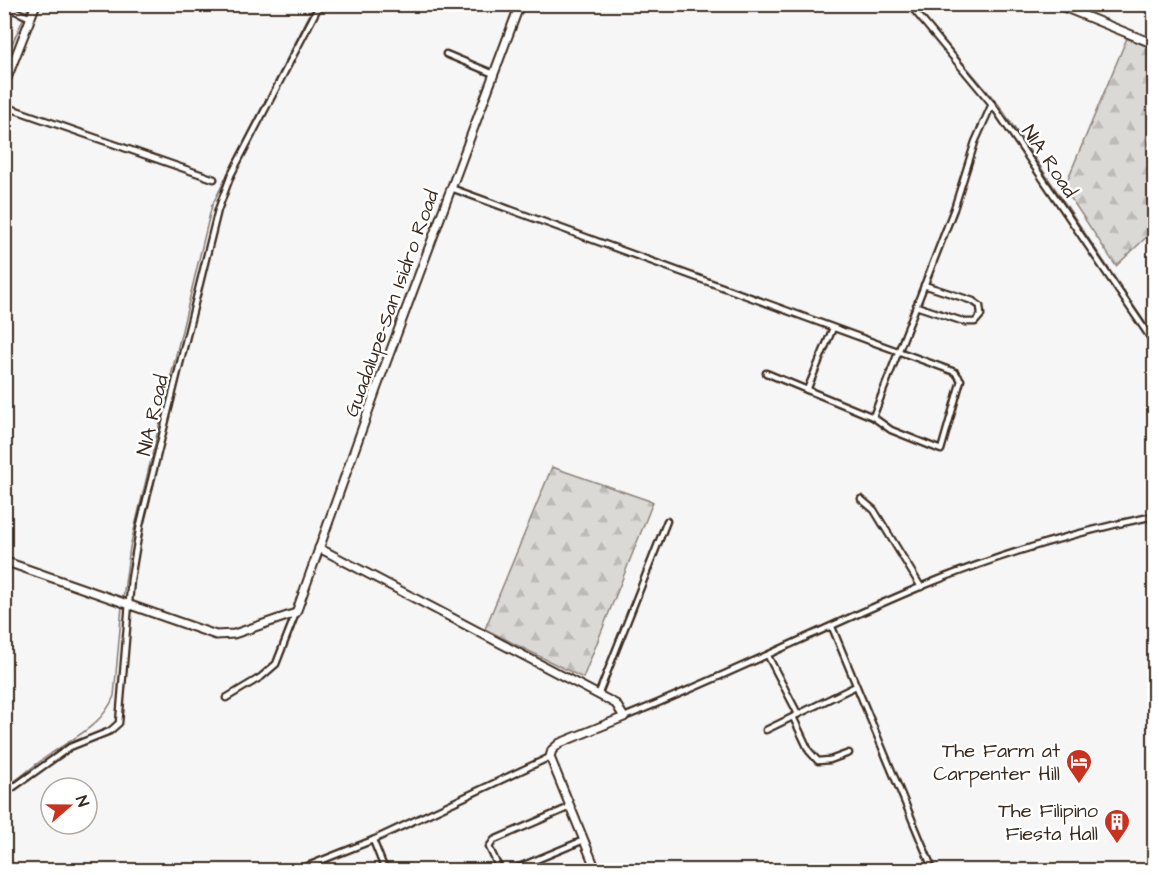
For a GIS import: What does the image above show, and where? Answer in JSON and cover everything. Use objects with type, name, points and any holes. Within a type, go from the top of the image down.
[{"type":"street","points":[[5,81],[36,4]]},
{"type":"street","name":"NIA Road","points":[[4,794],[70,747],[116,727],[119,723],[129,605],[140,525],[218,210],[231,175],[320,4]]},
{"type":"street","name":"Guadalupe-San Isidro Road","points":[[296,613],[520,4]]},
{"type":"street","name":"NIA Road","points":[[909,4],[993,104],[1155,343]]},
{"type":"street","points":[[1056,4],[1155,44]]},
{"type":"street","points":[[5,8],[31,18]]},
{"type":"street","points":[[446,54],[494,74]]},
{"type":"street","points":[[873,417],[954,209],[975,142],[993,104]]},
{"type":"street","points":[[4,106],[214,179]]},
{"type":"street","points":[[451,188],[955,372],[960,377],[961,385],[941,450],[891,430],[873,417],[766,374]]},
{"type":"street","points":[[916,306],[965,322],[975,322],[981,315],[980,306],[973,301],[924,285]]},
{"type":"street","points":[[807,390],[833,328]]},
{"type":"street","points":[[861,498],[874,510],[921,587]]},
{"type":"street","points":[[596,870],[550,757],[552,750],[560,743],[768,656],[921,587],[1005,556],[1155,516]]},
{"type":"street","points":[[599,693],[667,521]]},
{"type":"street","points":[[319,548],[599,693],[616,704],[624,717]]},
{"type":"street","points":[[4,561],[221,636],[234,634],[296,613]]},
{"type":"street","points":[[226,698],[261,677],[276,664],[296,613]]},
{"type":"street","points":[[832,627],[933,870]]},
{"type":"street","points":[[768,656],[809,751],[818,761],[830,760],[849,753]]},
{"type":"street","points":[[766,730],[856,686]]},
{"type":"street","points":[[306,867],[373,840],[550,757]]},
{"type":"street","points":[[500,870],[489,847],[494,840],[570,807]]},
{"type":"street","points":[[373,840],[385,870]]},
{"type":"street","points":[[512,870],[584,840]]},
{"type":"green space","points":[[1127,38],[1154,49],[1154,230],[1116,266],[1064,188]]},
{"type":"green space","points":[[552,467],[653,502],[583,678],[485,629]]},
{"type":"waterway","points":[[26,13],[29,4]]},
{"type":"waterway","points":[[123,598],[130,547],[212,205],[315,4]]},
{"type":"waterway","points":[[913,4],[999,105],[1154,336]]},
{"type":"waterway","points":[[4,62],[24,17]]},
{"type":"waterway","points":[[4,789],[95,723],[109,706],[114,696],[122,606]]},
{"type":"place","name":"The Farm at Carpenter Hill","points":[[1079,785]]},
{"type":"place","name":"The Filipino Fiesta Hall","points":[[1117,845]]}]
